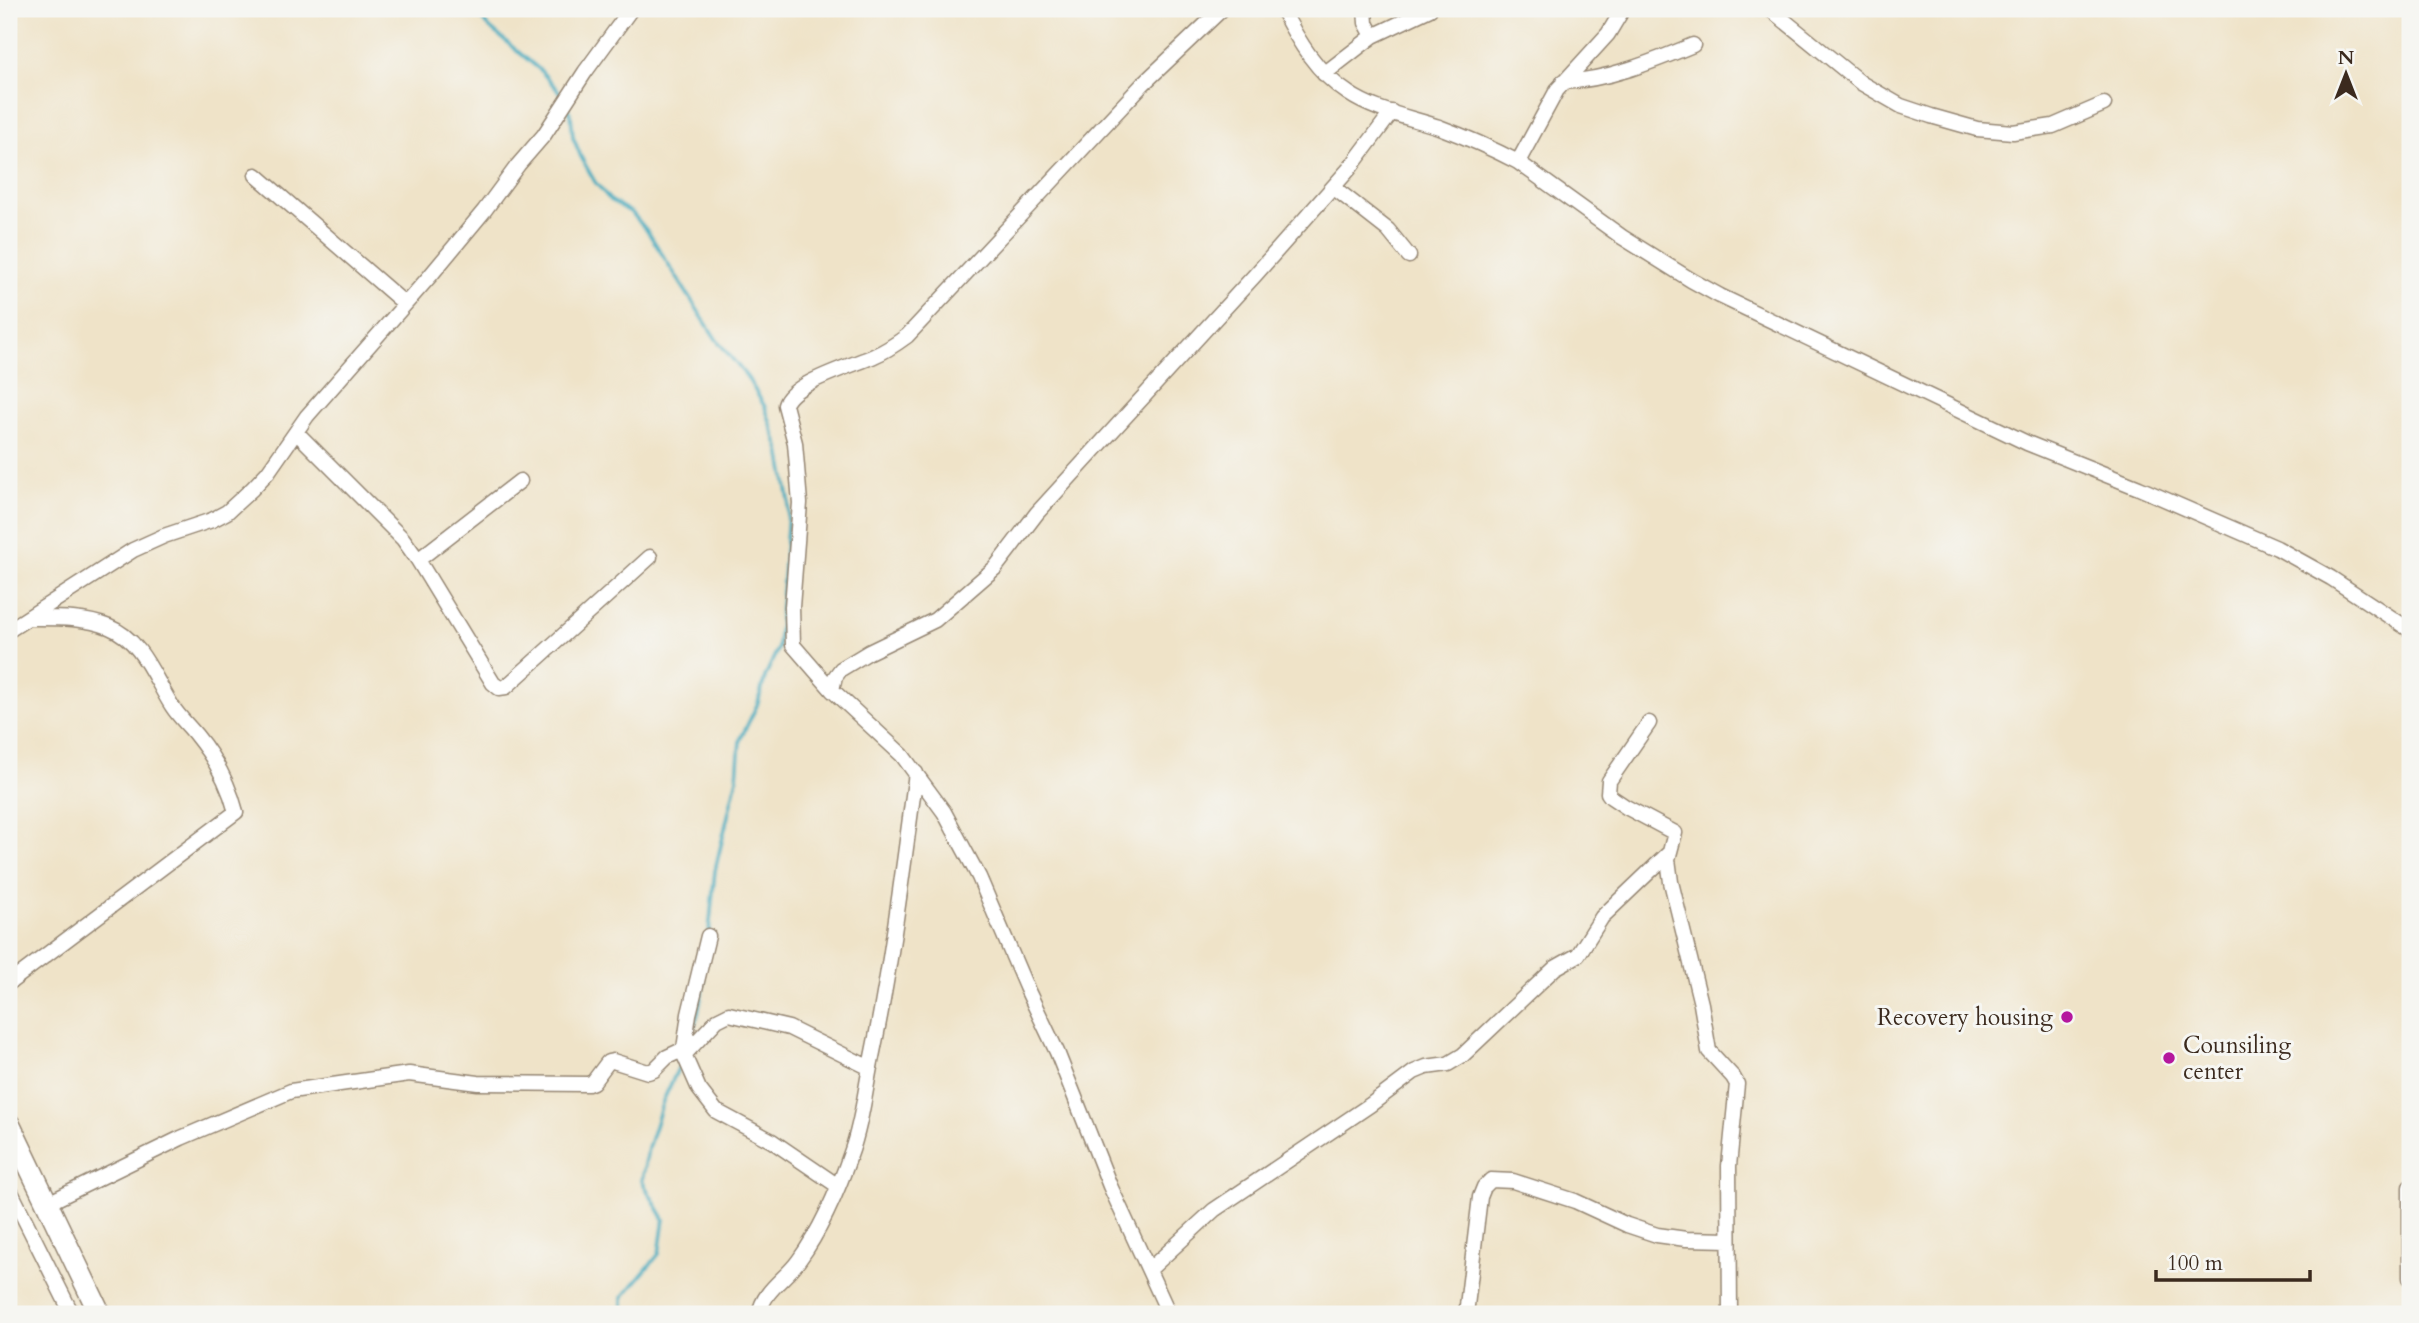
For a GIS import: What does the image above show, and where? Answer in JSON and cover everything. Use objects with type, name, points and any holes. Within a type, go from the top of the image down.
[{"type":"highway","points":[[9,1124],[100,1314]]},
{"type":"street","points":[[9,630],[133,550],[227,512],[268,472],[342,374],[452,251],[544,135],[631,9]]},
{"type":"street","points":[[1169,1314],[1105,1175],[1057,1052],[979,877],[944,812],[916,773],[880,733],[855,713],[794,649],[792,607],[800,503],[795,443],[785,405],[786,399],[814,380],[874,356],[907,336],[991,243],[1101,131],[1160,66],[1222,9]]},
{"type":"street","points":[[1282,9],[1299,41],[1324,74],[1347,93],[1370,105],[1441,128],[1518,162],[1591,216],[1691,280],[2027,443],[2277,548],[2331,578],[2410,630]]},
{"type":"street","points":[[1365,9],[1366,23],[1373,36]]},
{"type":"street","points":[[1324,74],[1373,36],[1430,9]]},
{"type":"street","points":[[1518,162],[1563,82],[1608,34],[1623,9]]},
{"type":"street","points":[[1770,9],[1861,83],[1901,106],[1931,116],[1977,129],[2013,132],[2053,126],[2104,104]]},
{"type":"street","points":[[1563,82],[1598,78],[1657,60],[1693,45]]},
{"type":"street","points":[[832,690],[835,677],[841,669],[869,652],[935,620],[995,568],[1037,513],[1333,187],[1392,112]]},
{"type":"street","points":[[256,175],[405,303]]},
{"type":"street","points":[[1333,187],[1373,216],[1409,256]]},
{"type":"street","points":[[296,432],[403,539],[493,683],[502,688],[605,599],[650,556]]},
{"type":"street","points":[[418,560],[472,521],[520,481]]},
{"type":"street","points":[[9,983],[236,812],[217,767],[205,747],[173,707],[148,661],[131,642],[111,628],[89,622],[29,618]]},
{"type":"street","points":[[1649,723],[1609,781],[1608,793],[1626,807],[1673,831],[1675,835],[1668,862],[1701,1004],[1709,1051],[1737,1084],[1729,1166],[1730,1314]]},
{"type":"street","points":[[759,1314],[771,1288],[799,1261],[838,1186],[862,1118],[882,1013],[916,773]]},
{"type":"street","points":[[1150,1269],[1214,1210],[1370,1105],[1414,1072],[1426,1067],[1448,1064],[1463,1055],[1555,968],[1578,955],[1602,918],[1669,853]]},
{"type":"street","points":[[708,936],[689,1014],[684,1052],[699,1089],[712,1108],[772,1142],[838,1186]]},
{"type":"street","points":[[48,1203],[181,1138],[291,1091],[408,1074],[478,1083],[588,1084],[593,1082],[608,1062],[613,1061],[648,1072],[654,1070],[667,1057],[684,1052],[718,1020],[729,1014],[789,1028],[870,1068]]},
{"type":"street","points":[[1466,1314],[1480,1197],[1491,1180],[1513,1181],[1575,1201],[1657,1235],[1729,1240]]},
{"type":"street","points":[[9,1188],[72,1314]]},
{"type":"street","points":[[2410,1188],[2410,1278]]},
{"type":"waterway","points":[[473,9],[490,28],[540,70],[563,96]]},
{"type":"waterway","points":[[567,107],[571,115],[573,137],[595,182],[610,200],[632,213],[648,232],[716,339],[747,377],[765,407],[780,450],[789,500],[778,648],[765,677],[758,703],[740,740],[737,778],[715,870],[709,932]]},
{"type":"waterway","points":[[693,1028],[704,981]]},
{"type":"waterway","points":[[623,1314],[623,1297],[659,1254],[664,1219],[642,1181],[648,1148],[663,1101],[681,1062]]},
{"type":"place","name":"Recovery housing","points":[[2067,1017]]},
{"type":"place","name":"Counsiling center","points":[[2169,1058]]}]
